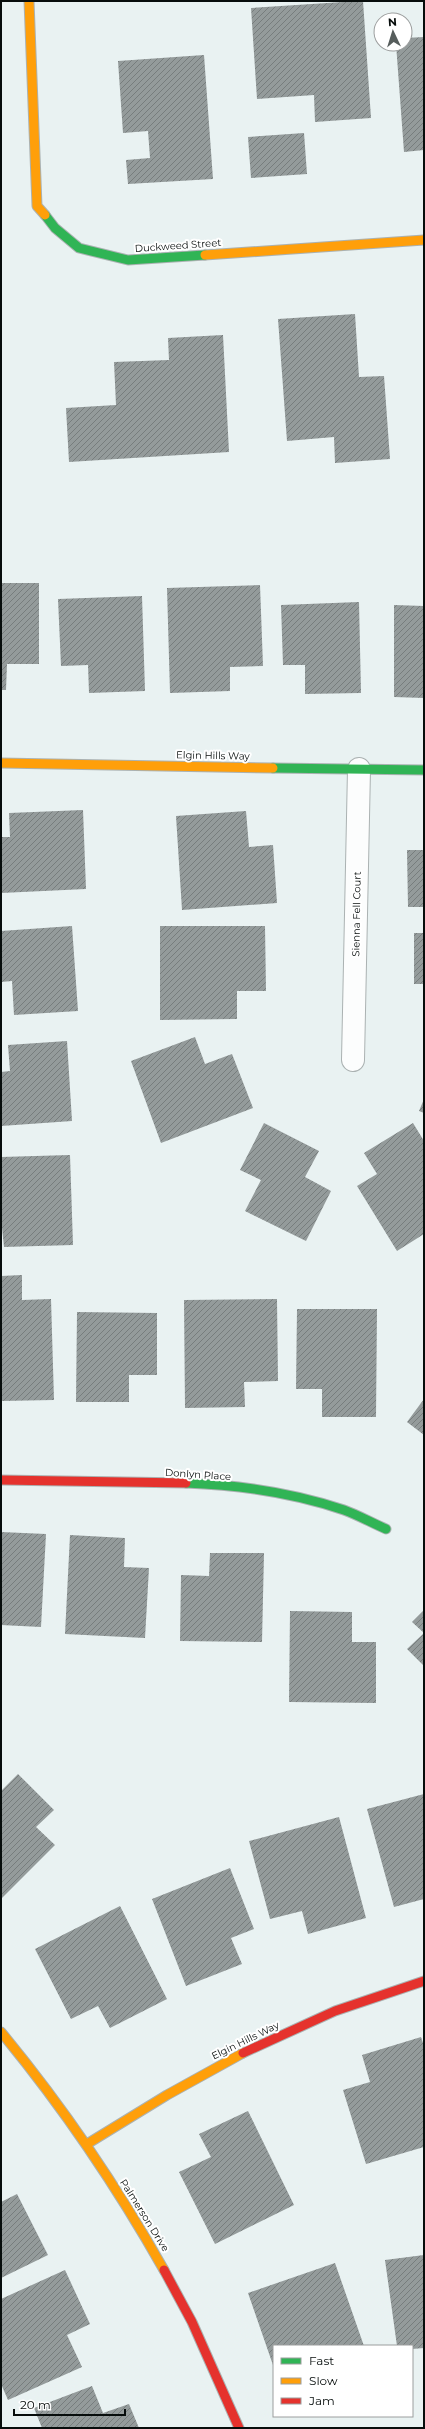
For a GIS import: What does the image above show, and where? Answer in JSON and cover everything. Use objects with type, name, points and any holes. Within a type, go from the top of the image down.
[{"type":"street","name":"Duckweed Street","points":[[29,1],[37,206],[55,228],[79,248],[128,260],[424,240]]},
{"type":"street","name":"Elgin Hills Way","points":[[1,763],[424,770]]},
{"type":"street","name":"Sienna Fell Court","points":[[353,1060],[359,769]]},
{"type":"street","name":"Donlyn Place","points":[[1,1480],[164,1482],[266,1490],[325,1504],[386,1529]]},
{"type":"street","name":"Elgin Hills Way","points":[[87,2144],[180,2086],[249,2049],[337,2010],[424,1981]]},
{"type":"street","name":"Palmerson Drive","points":[[1,2032],[23,2057],[87,2144],[154,2249],[213,2365],[239,2428]]},
{"type":"building","points":[[363,1],[371,118],[315,122],[314,95],[257,99],[251,8]]},
{"type":"building","points":[[424,37],[424,150],[404,152],[397,52],[413,52],[413,38]]},
{"type":"building","points":[[204,55],[213,179],[128,184],[126,160],[150,158],[148,131],[123,133],[118,61]]},
{"type":"building","points":[[304,133],[307,174],[251,178],[248,137]]},
{"type":"building","points":[[355,314],[359,377],[384,376],[390,459],[335,463],[334,437],[287,441],[278,319]]},
{"type":"building","points":[[223,335],[229,452],[69,462],[66,408],[116,405],[114,362],[169,360],[168,338]]},
{"type":"building","points":[[1,583],[39,583],[39,664],[7,664],[6,690],[1,690]]},
{"type":"building","points":[[260,585],[263,666],[230,667],[230,691],[170,693],[167,588]]},
{"type":"building","points":[[142,596],[145,691],[89,693],[88,665],[61,666],[58,599]]},
{"type":"building","points":[[359,602],[361,693],[305,694],[305,665],[283,665],[281,605]]},
{"type":"building","points":[[394,605],[424,606],[424,698],[394,697]]},
{"type":"building","points":[[83,810],[86,889],[1,893],[1,837],[10,837],[9,813]]},
{"type":"building","points":[[246,811],[249,847],[273,845],[277,903],[182,910],[176,816]]},
{"type":"building","points":[[407,850],[424,850],[424,907],[408,907]]},
{"type":"building","points":[[72,926],[78,1011],[14,1015],[12,981],[1,982],[1,931]]},
{"type":"building","points":[[160,926],[265,926],[266,991],[237,991],[237,1019],[160,1020]]},
{"type":"building","points":[[414,933],[424,933],[424,984],[414,984]]},
{"type":"building","points":[[195,1037],[205,1064],[232,1054],[253,1108],[161,1143],[131,1061]]},
{"type":"building","points":[[67,1041],[72,1121],[1,1126],[1,1072],[10,1071],[8,1045]]},
{"type":"building","points":[[424,1099],[424,1113],[419,1111]]},
{"type":"building","points":[[264,1123],[319,1151],[305,1177],[331,1191],[306,1241],[245,1211],[261,1180],[240,1170]]},
{"type":"building","points":[[413,1123],[424,1141],[424,1234],[397,1251],[357,1186],[377,1174],[364,1153]]},
{"type":"building","points":[[70,1155],[73,1245],[4,1247],[1,1218],[1,1157]]},
{"type":"building","points":[[22,1275],[22,1300],[51,1299],[54,1400],[1,1401],[1,1276]]},
{"type":"building","points":[[277,1299],[278,1381],[244,1382],[245,1407],[185,1408],[184,1300]]},
{"type":"building","points":[[297,1309],[377,1309],[376,1417],[322,1417],[322,1389],[296,1389]]},
{"type":"building","points":[[77,1312],[157,1313],[157,1375],[129,1375],[129,1402],[76,1402]]},
{"type":"building","points":[[424,1399],[424,1435],[407,1422]]},
{"type":"building","points":[[1,1532],[46,1534],[41,1627],[1,1625]]},
{"type":"building","points":[[70,1535],[125,1538],[124,1567],[149,1568],[145,1638],[65,1634]]},
{"type":"building","points":[[210,1553],[264,1553],[262,1642],[180,1641],[181,1575],[209,1576]]},
{"type":"building","points":[[424,1610],[424,1633],[412,1622]]},
{"type":"building","points":[[290,1611],[352,1612],[352,1642],[376,1642],[376,1703],[289,1702]]},
{"type":"building","points":[[424,1633],[424,1666],[407,1649]]},
{"type":"building","points":[[18,1774],[54,1810],[36,1827],[55,1845],[1,1899],[1,1791]]},
{"type":"building","points":[[424,1794],[424,1899],[394,1907],[367,1809]]},
{"type":"building","points":[[339,1817],[366,1918],[308,1934],[302,1911],[270,1919],[249,1841]]},
{"type":"building","points":[[230,1868],[254,1929],[231,1938],[242,1964],[186,1986],[152,1899]]},
{"type":"building","points":[[120,1906],[167,1999],[110,2028],[98,2006],[71,2019],[35,1949]]},
{"type":"building","points":[[421,2037],[424,2046],[424,2147],[366,2164],[343,2090],[370,2082],[362,2055]]},
{"type":"building","points":[[248,2111],[294,2205],[215,2244],[179,2172],[211,2157],[199,2134]]},
{"type":"building","points":[[17,2194],[48,2255],[1,2278],[1,2202]]},
{"type":"building","points":[[424,2255],[424,2348],[413,2349],[413,2345],[397,2345],[385,2260]]},
{"type":"building","points":[[335,2263],[364,2345],[273,2345],[273,2365],[248,2293]]},
{"type":"building","points":[[65,2270],[90,2324],[67,2335],[82,2367],[8,2400],[1,2384],[1,2299]]},
{"type":"building","points":[[92,2386],[103,2413],[129,2404],[139,2428],[42,2428],[34,2408]]},
{"type":"traffic: fast","points":[[45,215],[55,228],[79,248],[128,260],[205,255]]},
{"type":"traffic: fast","points":[[273,768],[424,770]]},
{"type":"traffic: fast","points":[[186,1483],[246,1488],[306,1499],[344,1510],[386,1529]]},
{"type":"traffic: slow","points":[[29,1],[37,206],[45,215]]},
{"type":"traffic: slow","points":[[205,255],[424,240]]},
{"type":"traffic: slow","points":[[1,763],[273,768]]},
{"type":"traffic: slow","points":[[1,2032],[46,2089],[88,2147],[146,2238],[164,2270]]},
{"type":"traffic: slow","points":[[87,2144],[167,2095],[243,2053]]},
{"type":"traffic: jam","points":[[1,1480],[186,1483]]},
{"type":"traffic: jam","points":[[243,2053],[335,2011],[424,1981]]},
{"type":"traffic: jam","points":[[164,2270],[192,2322],[239,2428]]}]
